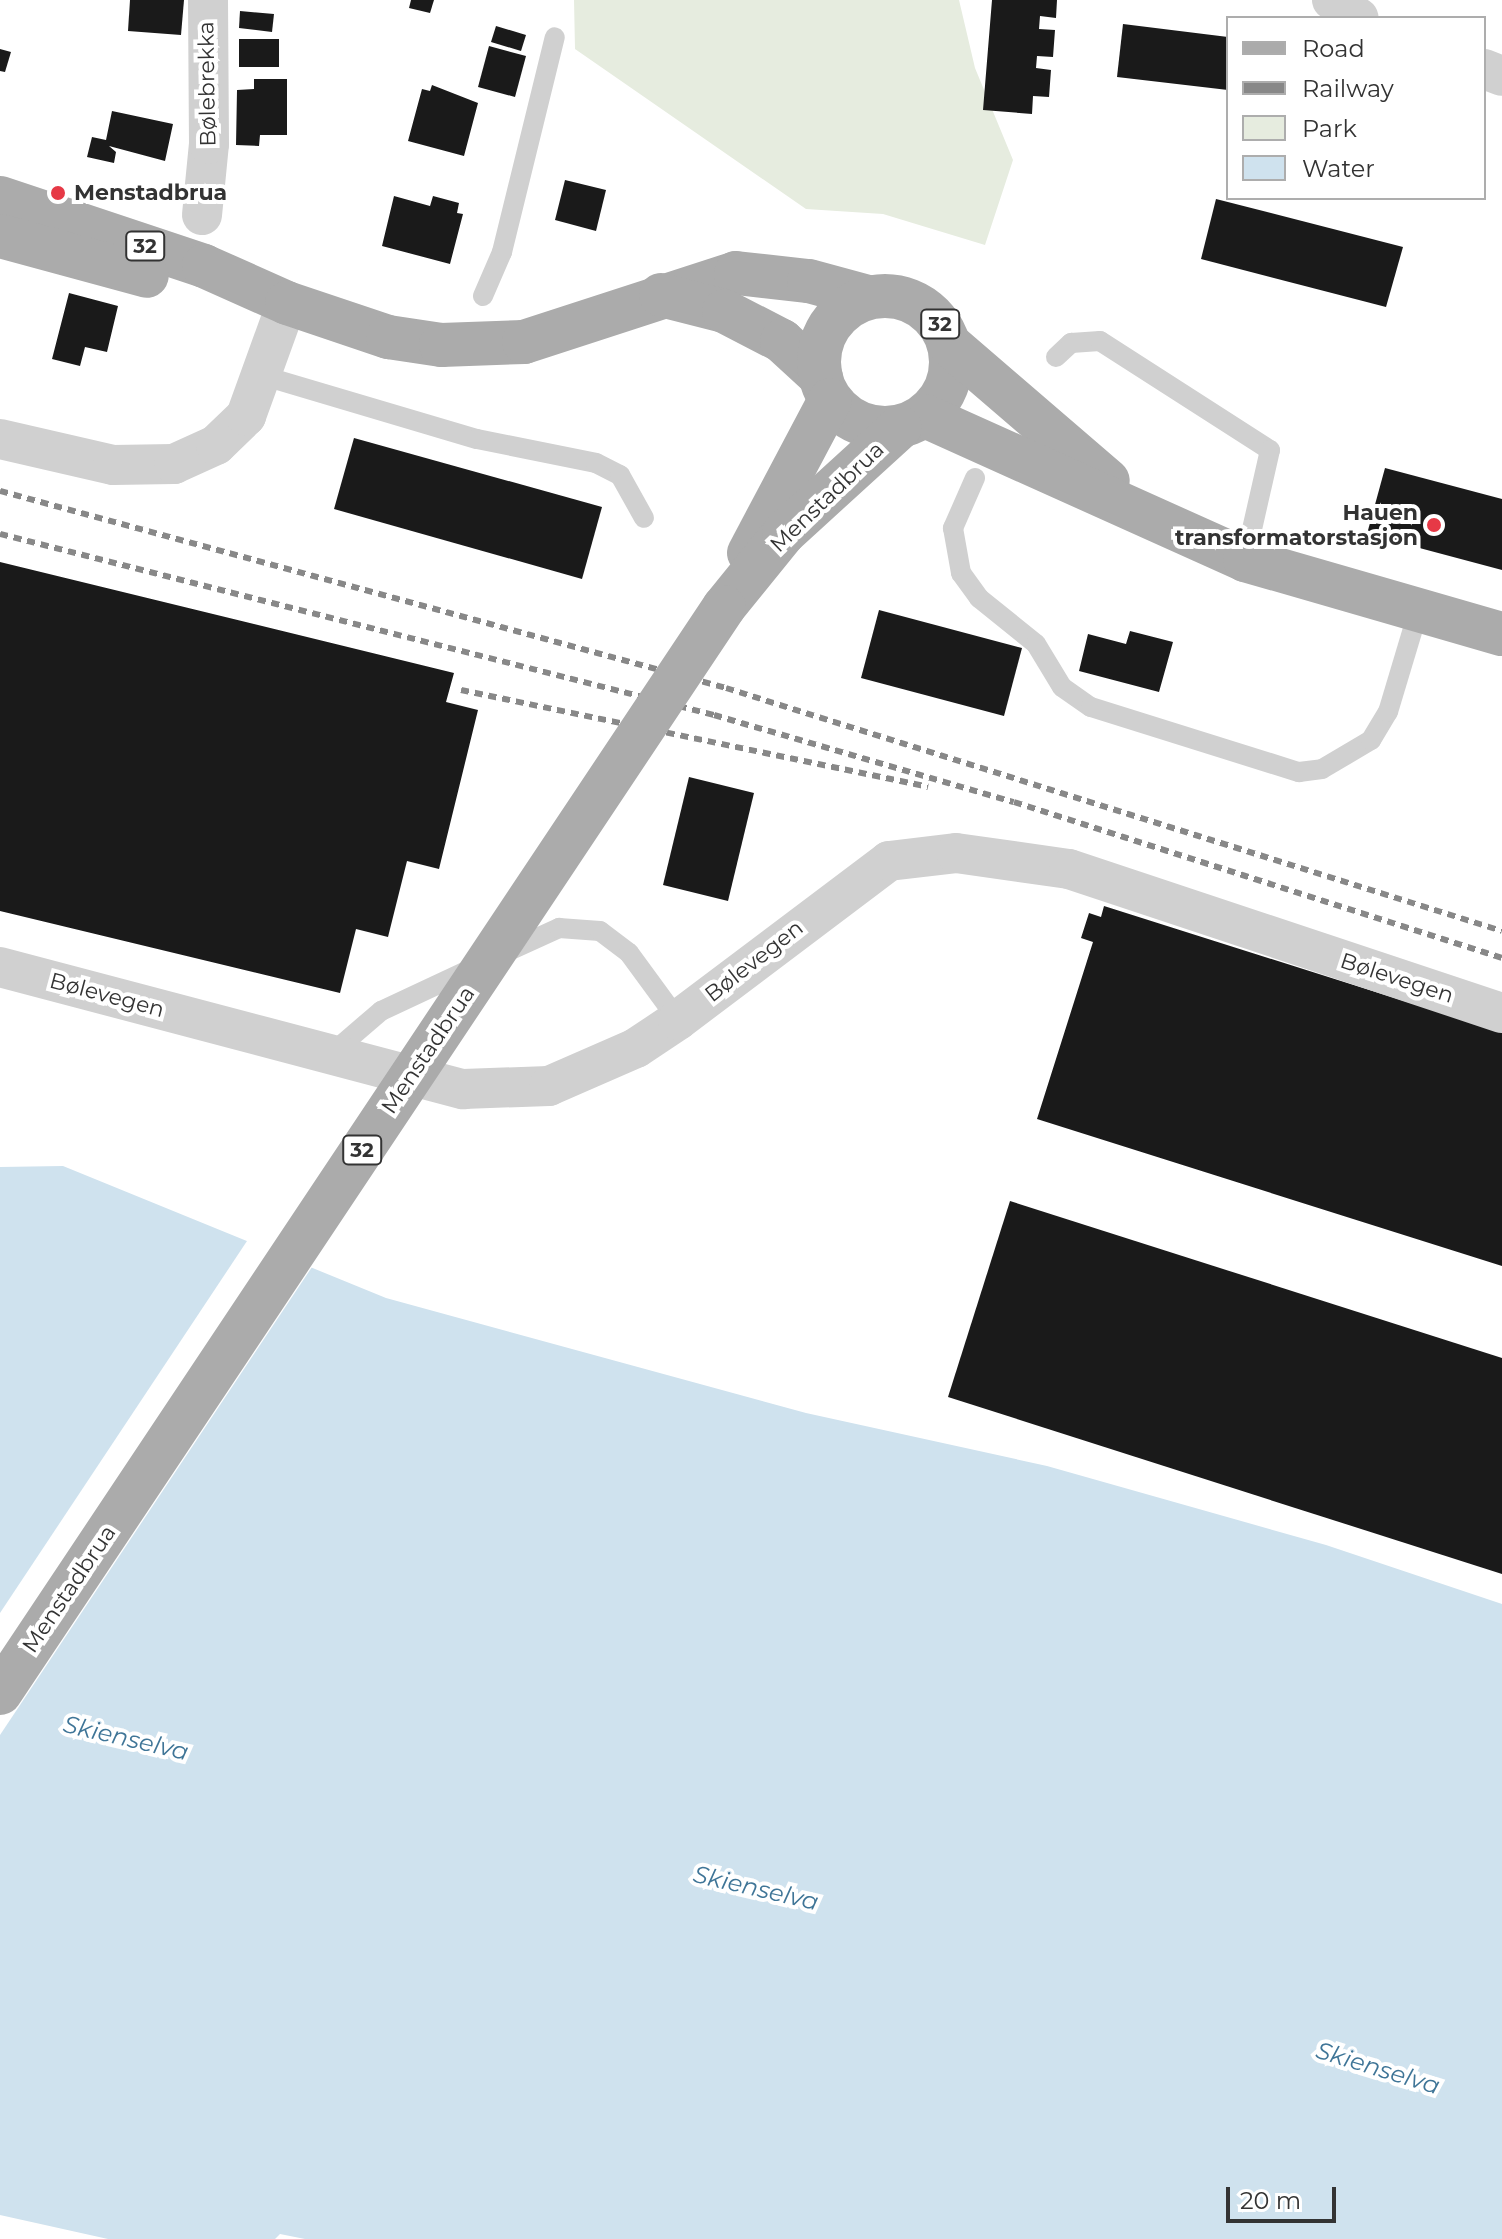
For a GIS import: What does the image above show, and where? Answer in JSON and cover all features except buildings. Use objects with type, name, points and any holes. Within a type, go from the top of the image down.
[{"type":"main road","name":"32","points":[[0,198],[204,266],[287,303],[388,337],[481,346],[583,327],[659,294],[736,273],[809,281],[868,297],[894,296],[919,304],[938,321],[950,345],[1146,514]]},
{"type":"main road","name":"32","points":[[0,236],[200,290],[287,303]]},
{"type":"main road","name":"32","points":[[659,294],[736,317],[782,341],[849,417],[874,428],[913,421],[944,394],[950,345]]},
{"type":"main road","name":"32","points":[[826,389],[819,352],[828,329],[845,309],[868,297]]},
{"type":"main road","name":"Menstadbrua","points":[[724,607],[826,389]]},
{"type":"main road","name":"32","points":[[913,421],[1146,514],[1245,560],[1502,634]]},
{"type":"main road","name":"Menstadbrua","points":[[0,1693],[724,607],[784,533],[913,421]]},
{"type":"street","name":"Bølebrekka","points":[[202,215],[209,144],[208,0]]},
{"type":"street","points":[[1332,0],[1356,16]]},
{"type":"street","points":[[0,439],[113,465],[174,464],[216,445],[246,416],[264,376],[287,303]]},
{"type":"street","name":"Bølevegen","points":[[0,967],[463,1089],[549,1086],[636,1048],[678,1020],[889,861],[956,853],[1069,869],[1502,1013]]},
{"type":"lane","points":[[483,296],[502,252],[555,37]]},
{"type":"lane","points":[[1056,357],[1071,343],[1100,341],[1270,450],[1245,560]]},
{"type":"lane","points":[[264,376],[477,439],[596,463],[627,483],[644,518]]},
{"type":"lane","points":[[975,478],[953,528],[961,573],[979,598],[1036,644],[1062,687],[1091,707],[1299,772],[1322,769],[1371,740],[1388,712],[1418,612]]},
{"type":"lane","points":[[331,1054],[381,1011],[559,928],[600,931],[614,940],[678,1020]]},
{"type":"green space","points":[[574,0],[959,0],[975,68],[1013,160],[985,245],[883,214],[806,209],[575,49]]},
{"type":"water","name":"Skienselva","points":[[63,1166],[386,1298],[806,1413],[1047,1466],[1326,1545],[1502,1604],[1502,2239],[305,2239],[280,2234],[275,2239],[108,2239],[0,2215],[0,1167]]},
{"type":"pier","points":[[249,1238],[314,1264],[0,1735],[0,1613]]},
{"type":"railway","points":[[0,491],[726,688],[1502,931]]},
{"type":"railway","points":[[0,534],[714,715],[1014,802],[1502,958]]},
{"type":"railway","points":[[461,690],[928,787]]},
{"type":"place","name":"Menstadbrua","points":[[58,193]]},
{"type":"place","name":"Hauen transformatorstasjon","points":[[1434,525]]}]
